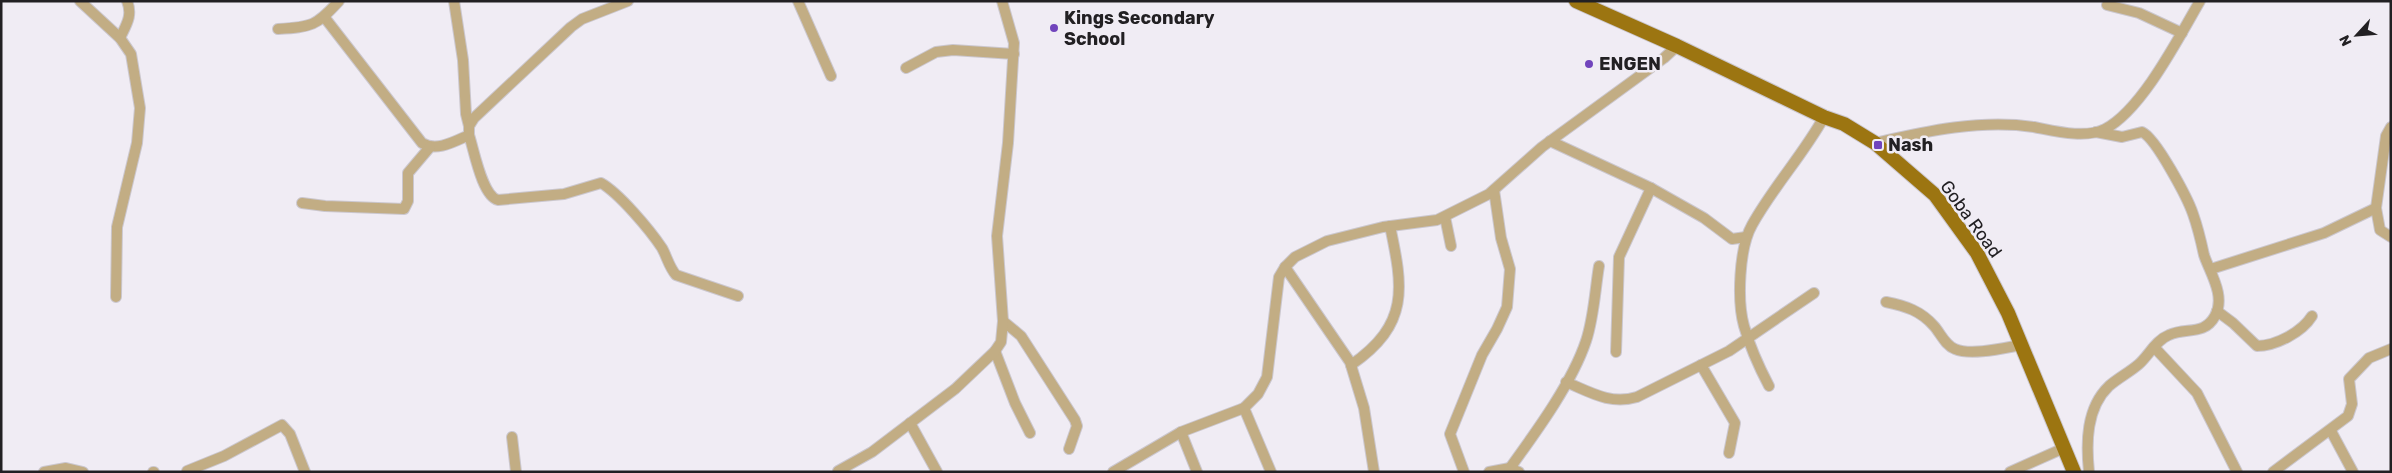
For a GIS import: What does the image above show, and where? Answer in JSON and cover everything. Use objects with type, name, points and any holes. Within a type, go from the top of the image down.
[{"type":"main road","name":"Goba Road","points":[[1576,1],[1590,4],[1824,117],[1844,124],[1875,143],[1935,195],[1977,253],[2008,312],[2074,472]]},
{"type":"street","points":[[80,1],[120,38],[131,54],[140,108],[138,143],[117,227],[116,297]]},
{"type":"street","points":[[120,38],[129,20],[130,10],[127,1]]},
{"type":"street","points":[[278,29],[300,28],[325,18],[339,1]]},
{"type":"street","points":[[454,1],[463,60],[466,114],[469,131],[488,195],[493,199],[515,199],[564,194],[601,183],[613,191],[648,231],[661,248],[676,275],[738,296]]},
{"type":"street","points":[[302,203],[325,206],[404,208],[408,201],[408,172],[430,147],[449,144],[469,131],[474,118],[498,93],[571,27],[582,19],[616,4],[628,1]]},
{"type":"street","points":[[798,1],[831,76]]},
{"type":"street","points":[[838,471],[872,452],[955,389],[995,351],[1001,342],[1004,321],[997,236],[1008,143],[1014,54],[1013,34],[1002,1]]},
{"type":"street","points":[[2096,132],[2106,129],[2118,119],[2155,78],[2200,1]]},
{"type":"street","points":[[2107,5],[2140,13],[2182,33]]},
{"type":"street","points":[[325,18],[416,136],[430,147]]},
{"type":"street","points":[[1112,472],[1181,432],[1244,408],[1258,394],[1267,376],[1279,277],[1285,267],[1299,255],[1340,236],[1390,226],[1432,221],[1445,217],[1494,190],[1550,141],[1664,58],[1677,46]]},
{"type":"street","points":[[906,68],[936,52],[954,50],[1014,54]]},
{"type":"street","points":[[1769,386],[1748,338],[1743,320],[1740,278],[1746,237],[1751,226],[1824,117]]},
{"type":"street","points":[[1875,143],[1920,133],[1960,127],[2007,124],[2066,132],[2096,132],[2122,137],[2140,132],[2148,135],[2172,170],[2191,209],[2211,269],[2216,288],[2217,312],[2207,327],[2196,331],[2168,335],[2154,347],[2138,366],[2108,388],[2094,408],[2088,432],[2089,472]]},
{"type":"street","points":[[2391,127],[2386,136],[2376,208],[2380,230],[2391,237]]},
{"type":"street","points":[[1550,141],[1651,188],[1704,218],[1727,237],[1735,240],[1746,237]]},
{"type":"street","points":[[1616,352],[1620,252],[1651,188]]},
{"type":"street","points":[[1464,472],[1450,434],[1482,355],[1502,319],[1509,296],[1510,269],[1501,238],[1494,190]]},
{"type":"street","points":[[2211,269],[2324,233],[2376,208]]},
{"type":"street","points":[[1445,217],[1451,246]]},
{"type":"street","points":[[1351,365],[1372,350],[1395,315],[1398,306],[1400,289],[1390,226]]},
{"type":"street","points":[[1489,472],[1514,470],[1566,382],[1586,341],[1599,266]]},
{"type":"street","points":[[1285,267],[1351,365],[1364,408],[1374,472]]},
{"type":"street","points":[[1566,382],[1606,399],[1621,401],[1641,396],[1748,338],[1814,294]]},
{"type":"street","points":[[1886,302],[1919,312],[1934,326],[1948,345],[1955,350],[1996,350],[2020,345]]},
{"type":"street","points":[[2217,312],[2257,346],[2264,346],[2291,334],[2306,325],[2312,316]]},
{"type":"street","points":[[1004,321],[1021,336],[1075,420],[1077,426],[1069,449]]},
{"type":"street","points":[[2154,347],[2197,393],[2237,472]]},
{"type":"street","points":[[2273,472],[2331,431],[2348,416],[2352,411],[2348,381],[2350,376],[2369,358],[2391,349]]},
{"type":"street","points":[[995,351],[1015,403],[1030,433]]},
{"type":"street","points":[[1701,365],[1735,423],[1729,453]]},
{"type":"street","points":[[1244,408],[1271,472]]},
{"type":"street","points":[[910,423],[937,472]]},
{"type":"street","points":[[187,471],[224,456],[282,425],[290,434],[305,472]]},
{"type":"street","points":[[2331,431],[2354,472]]},
{"type":"street","points":[[1181,432],[1197,472]]},
{"type":"street","points":[[512,437],[516,472]]},
{"type":"street","points":[[2010,472],[2064,448]]},
{"type":"street","points":[[44,472],[66,468],[83,472]]},
{"type":"place","name":"Kings Secondary School","points":[[1054,28]]},
{"type":"place","name":"ENGEN","points":[[1589,64]]},
{"type":"place","name":"Nash","points":[[1878,145]]}]
